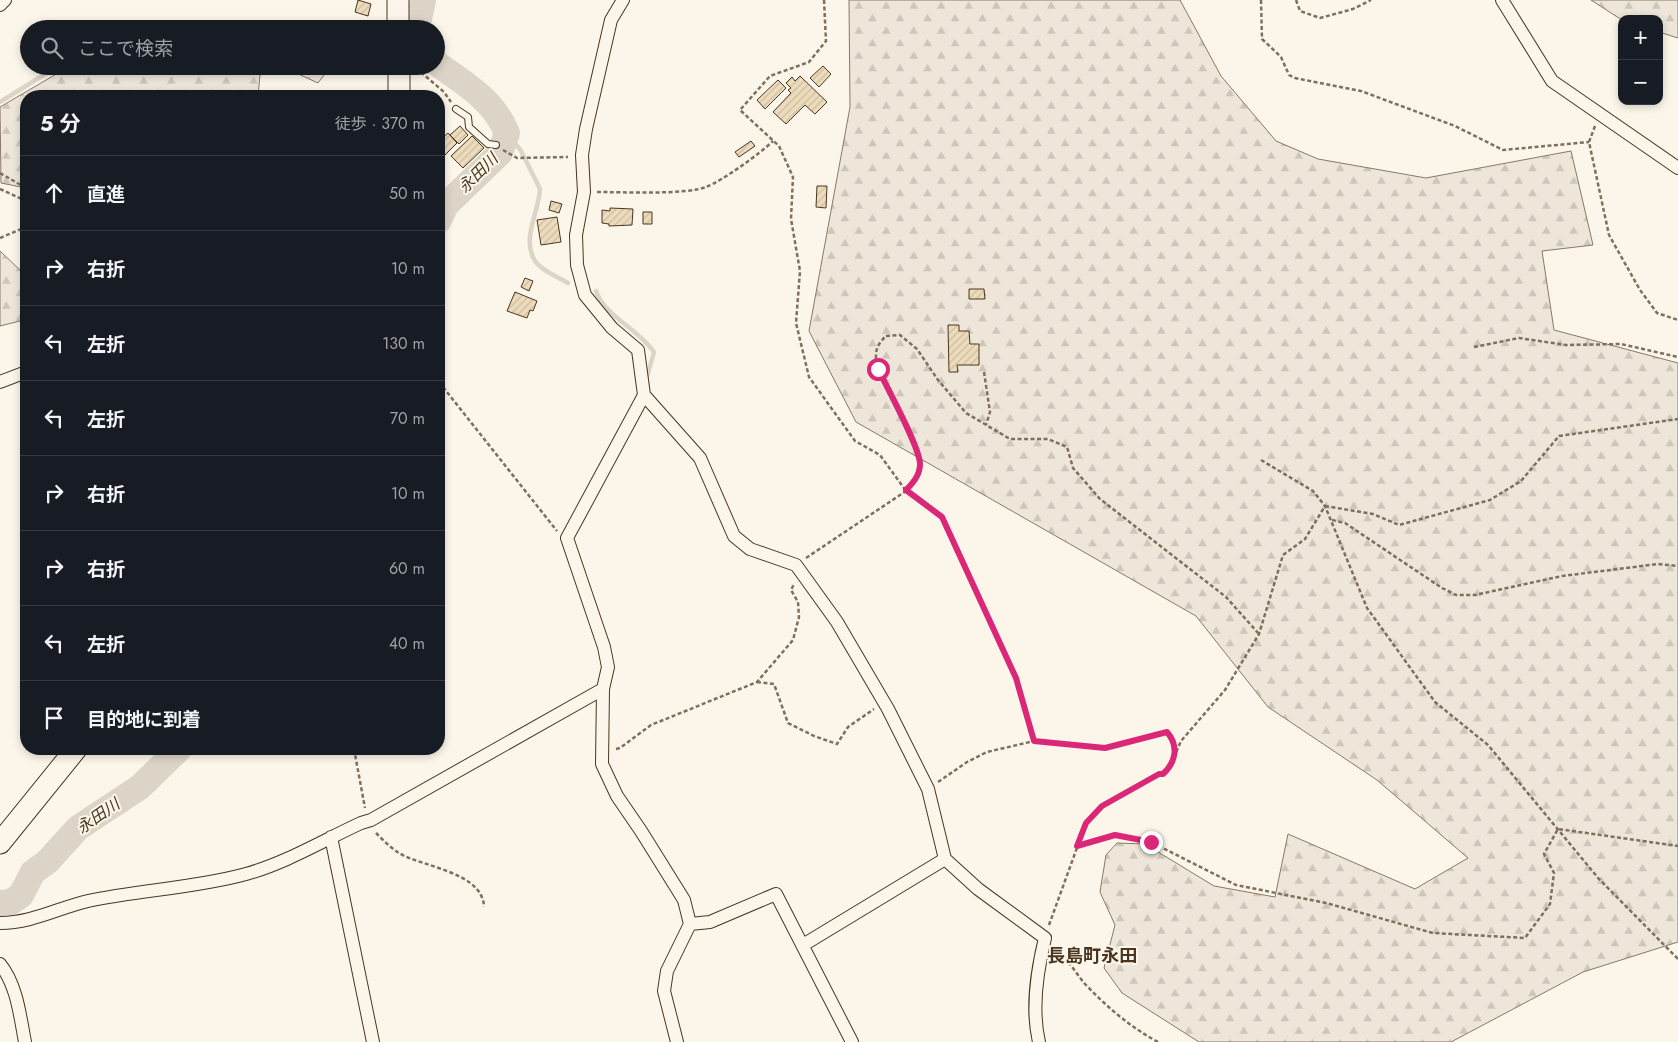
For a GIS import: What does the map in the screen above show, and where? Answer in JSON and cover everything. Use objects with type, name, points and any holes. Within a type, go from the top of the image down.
[{"type":"main road","points":[[398,0],[398,20]]},
{"type":"main road","points":[[399,75],[399,90]]},
{"type":"main road","points":[[0,843],[71,755]]},
{"type":"street","points":[[0,5],[5,0]]},
{"type":"street","points":[[622,0],[610,20],[586,129],[582,158],[584,192],[576,234],[577,265],[585,295],[612,328],[638,350],[644,395],[700,458],[734,536],[750,549],[798,568],[836,622],[885,702],[928,789],[945,859],[978,889],[1045,938],[1036,972],[1036,1031],[1039,1042]]},
{"type":"street","points":[[1502,0],[1552,82],[1678,168]]},
{"type":"street","points":[[0,382],[20,374]]},
{"type":"street","points":[[644,395],[567,538],[604,648],[608,667],[603,689],[602,764],[617,796],[641,830],[684,900],[690,924],[667,971],[664,991],[677,1042]]},
{"type":"street","points":[[0,923],[27,921],[85,902],[247,874],[276,863],[368,821],[603,689]]},
{"type":"street","points":[[331,837],[373,1042]]},
{"type":"street","points":[[803,945],[945,859]]},
{"type":"street","points":[[690,924],[710,922],[776,894],[852,1042]]},
{"type":"street","points":[[0,964],[6,971],[18,1005],[25,1042]]},
{"type":"lane","points":[[456,109],[468,117],[469,127],[488,144],[496,145]]},
{"type":"path","points":[[824,0],[826,41],[809,62],[770,76],[740,110],[779,146],[792,177],[790,219],[800,271],[796,323],[809,377],[855,441],[880,455],[906,490],[942,517],[1016,678],[1034,741]]},
{"type":"path","points":[[1262,0],[1262,39],[1281,57],[1289,75],[1295,78],[1361,91],[1455,126],[1503,150],[1589,142]]},
{"type":"path","points":[[1296,0],[1300,11],[1320,18],[1353,9],[1371,0]]},
{"type":"path","points":[[426,75],[442,90]]},
{"type":"path","points":[[445,93],[456,109]]},
{"type":"path","points":[[1599,114],[1589,142],[1608,235],[1640,290],[1658,313],[1678,320]]},
{"type":"path","points":[[584,192],[690,190],[706,187],[764,150],[773,141]]},
{"type":"path","points":[[509,153],[517,158],[582,158]]},
{"type":"path","points":[[0,173],[20,185]]},
{"type":"path","points":[[0,189],[20,198]]},
{"type":"path","points":[[0,238],[20,230]]},
{"type":"path","points":[[602,750],[620,748],[651,725],[757,682],[793,640],[799,617],[798,602],[791,590],[798,568],[906,490],[916,480],[920,464],[913,442],[878,369],[876,349],[885,336],[900,334],[917,349],[938,380],[966,413],[1010,439],[1048,439],[1067,447],[1073,468],[1100,500],[1226,597],[1259,634]]},
{"type":"path","points":[[1474,347],[1518,338],[1566,345],[1621,344],[1678,357]]},
{"type":"path","points":[[984,372],[990,412],[986,425]]},
{"type":"path","points":[[445,390],[554,529],[567,538]]},
{"type":"path","points":[[1325,506],[1373,514],[1399,525],[1490,500],[1506,492],[1521,481],[1559,436],[1678,419]]},
{"type":"path","points":[[1261,460],[1313,492],[1325,506],[1366,608],[1435,702],[1488,744],[1599,879],[1678,959]]},
{"type":"path","points":[[1158,1042],[1135,1029],[1108,1006],[1084,983],[1061,953],[1045,938],[1086,823],[1102,806],[1169,769],[1181,741],[1225,690],[1259,634],[1283,555],[1305,539],[1325,506]]},
{"type":"path","points":[[1332,520],[1345,524],[1442,588],[1456,595],[1474,595],[1562,576],[1658,564],[1678,566]]},
{"type":"path","points":[[757,682],[774,684],[788,723],[836,744],[848,727],[885,702]]},
{"type":"path","points":[[928,789],[966,762],[987,752],[1034,741],[1105,748],[1167,732],[1172,739],[1176,753]]},
{"type":"path","points":[[355,755],[368,821],[377,834],[400,854],[459,876],[479,894],[484,907]]},
{"type":"path","points":[[1077,846],[1115,835],[1151,842],[1236,885],[1326,903],[1432,934],[1525,938],[1550,904],[1554,873],[1544,854],[1558,829]]},
{"type":"path","points":[[1558,829],[1678,846]]},
{"type":"green space","points":[[849,0],[1180,0],[1221,76],[1276,141],[1318,159],[1426,178],[1571,151],[1593,245],[1542,251],[1554,330],[1678,363],[1678,942],[1583,972],[1451,1042],[1199,1042],[1122,993],[1104,968],[1115,925],[1100,892],[1106,855],[1117,843],[1145,844],[1214,886],[1275,897],[1288,834],[1415,889],[1468,858],[1377,780],[1268,707],[1196,616],[856,422],[809,331],[850,107]]},
{"type":"green space","points":[[1591,0],[1678,0],[1678,38],[1663,33],[1663,15],[1618,15],[1618,17]]},
{"type":"green space","points":[[55,75],[260,75],[259,90],[29,90]]},
{"type":"green space","points":[[300,75],[324,75],[318,83]]},
{"type":"green space","points":[[20,95],[20,187],[1,183],[0,107]]},
{"type":"green space","points":[[0,251],[20,270],[20,321],[0,326]]},
{"type":"building","points":[[358,0],[371,4],[368,16],[355,12]]},
{"type":"building","points":[[823,66],[831,74],[819,87],[810,78]]},
{"type":"building","points":[[800,76],[827,102],[815,114],[805,105],[786,124],[773,112],[791,93],[788,90],[791,88],[786,83],[792,77],[795,81]]},
{"type":"building","points":[[778,80],[786,88],[765,109],[757,100]]},
{"type":"building","points":[[460,126],[468,135],[459,144],[450,135]]},
{"type":"building","points":[[448,133],[457,143],[445,155],[445,136]]},
{"type":"building","points":[[472,136],[484,148],[463,168],[451,156]]},
{"type":"building","points":[[751,141],[755,146],[739,157],[735,152]]},
{"type":"building","points":[[817,186],[827,186],[826,208],[816,207]]},
{"type":"building","points":[[551,201],[562,204],[559,213],[549,210]]},
{"type":"building","points":[[610,208],[633,209],[632,225],[609,226],[609,224],[602,223],[602,210],[610,211]]},
{"type":"building","points":[[643,212],[652,212],[652,224],[643,224]]},
{"type":"building","points":[[557,217],[561,242],[541,245],[537,220]]},
{"type":"building","points":[[525,278],[533,281],[529,291],[521,287]]},
{"type":"building","points":[[969,289],[984,289],[985,299],[969,299]]},
{"type":"building","points":[[515,292],[537,301],[533,311],[530,310],[527,318],[507,311]]},
{"type":"building","points":[[948,325],[959,325],[959,331],[969,331],[970,344],[979,344],[979,365],[957,365],[958,372],[949,372]]},
{"type":"waterway","name":"永田川","points":[[419,20],[423,0]]},
{"type":"waterway","name":"永田川","points":[[445,69],[486,102],[501,121],[507,133],[500,153],[445,207]]},
{"type":"waterway","points":[[0,102],[44,75]]},
{"type":"waterway","points":[[507,133],[521,151],[540,189],[530,235],[531,253],[535,261],[542,268],[568,283]]},
{"type":"waterway","points":[[596,291],[606,308],[648,344],[654,352],[647,377]]},
{"type":"waterway","name":"永田川","points":[[0,903],[11,902],[21,895],[33,872],[47,862],[78,828],[140,787],[173,755]]},
{"type":"district","name":"長島町永田","points":[[1092,956]]},
{"type":"route","points":[[878,369],[913,442],[920,464],[916,480],[906,490],[942,517],[1016,678],[1034,741],[1105,748],[1167,732],[1172,739],[1176,753],[1169,769],[1102,806],[1086,823],[1077,846],[1115,835],[1151,842]]}]
